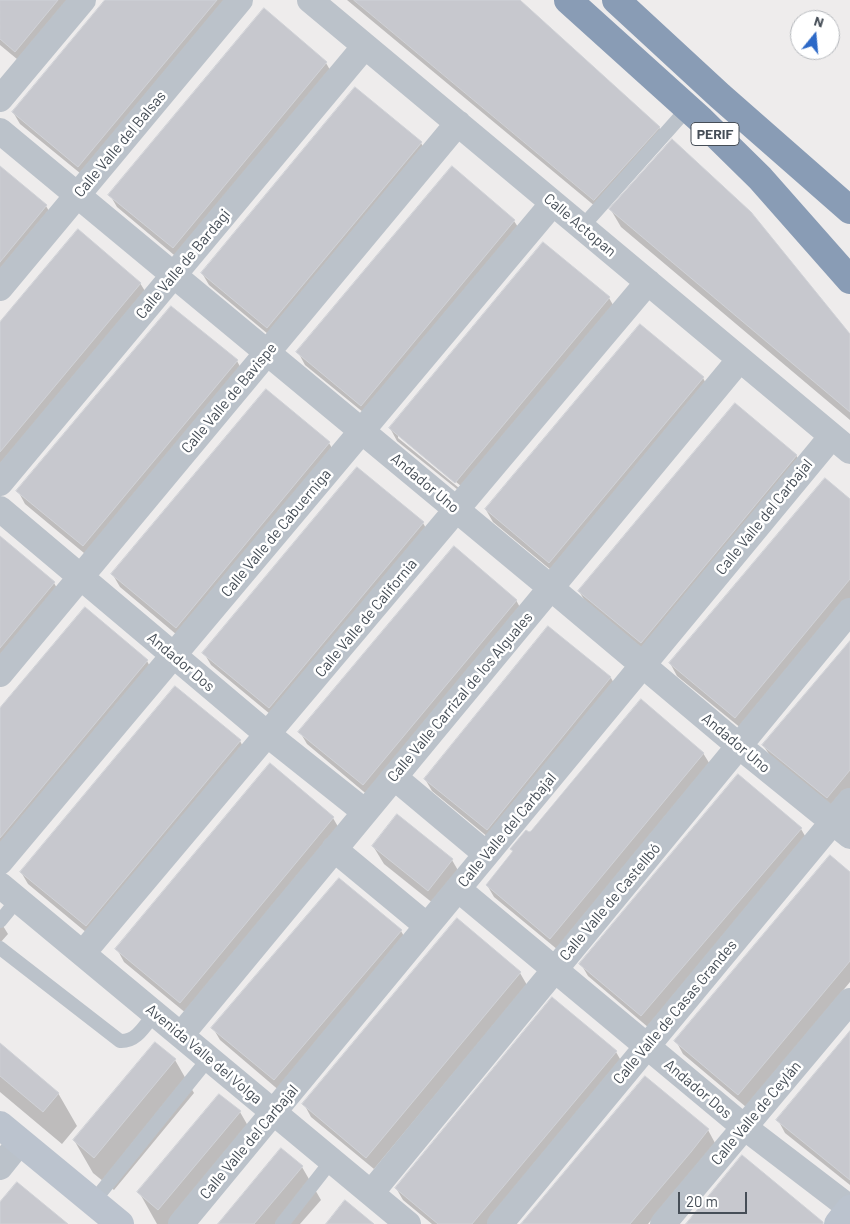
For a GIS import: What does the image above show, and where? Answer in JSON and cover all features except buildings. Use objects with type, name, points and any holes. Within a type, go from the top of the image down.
[{"type":"highway","name":"PERIF","points":[[568,0],[688,108],[760,178],[850,280]]},
{"type":"highway","name":"PERIF","points":[[616,0],[720,96],[850,210]]},
{"type":"street","points":[[5,85],[83,0]]},
{"type":"street","name":"Calle Valle del Balsas","points":[[0,288],[240,0]]},
{"type":"street","name":"Calle Actopan","points":[[310,0],[841,443]]},
{"type":"street","name":"Calle Valle de Bardagi","points":[[0,483],[365,46]]},
{"type":"street","name":"Calle Valle de Bavispe","points":[[0,674],[458,123]]},
{"type":"street","name":"Andador Uno","points":[[0,131],[841,829]]},
{"type":"street","name":"Calle Valle de Cabuerniga","points":[[0,862],[553,203]]},
{"type":"street","name":"Calle Valle de California","points":[[82,953],[648,282]]},
{"type":"street","name":"Calle Valle Carrizal de los Alguales","points":[[181,1035],[740,359]]},
{"type":"street","name":"Calle Valle del Carbajal","points":[[181,1224],[643,664],[841,443]]},
{"type":"street","name":"Andador Dos","points":[[0,509],[173,656],[365,812]]},
{"type":"street","name":"Calle Valle de Castellbó","points":[[371,1192],[850,611]]},
{"type":"street","points":[[394,777],[486,854]]},
{"type":"street","name":"Calle Valle de Casas Grandes","points":[[500,1224],[647,1046],[841,829],[850,801]]},
{"type":"street","points":[[334,850],[427,926]]},
{"type":"street","name":"Andador Dos","points":[[458,889],[744,1128],[850,1209]]},
{"type":"street","name":"Avenida Valle del Volga","points":[[9,892],[371,1192],[403,1222]]},
{"type":"street","name":"Calle Valle de Ceylán","points":[[663,1224],[850,1001]]},
{"type":"street","points":[[0,1125],[120,1224]]},
{"type":"street","points":[[0,1167],[20,1142]]},
{"type":"street","points":[[838,1224],[850,1209]]},
{"type":"lane","points":[[582,227],[688,108]]},
{"type":"lane","points":[[0,921],[9,892]]},
{"type":"lane","points":[[0,948],[120,1041],[126,1041],[135,1037],[155,1014]]},
{"type":"lane","points":[[93,1202],[209,1058]]},
{"type":"lane","points":[[282,1224],[332,1160]]}]
